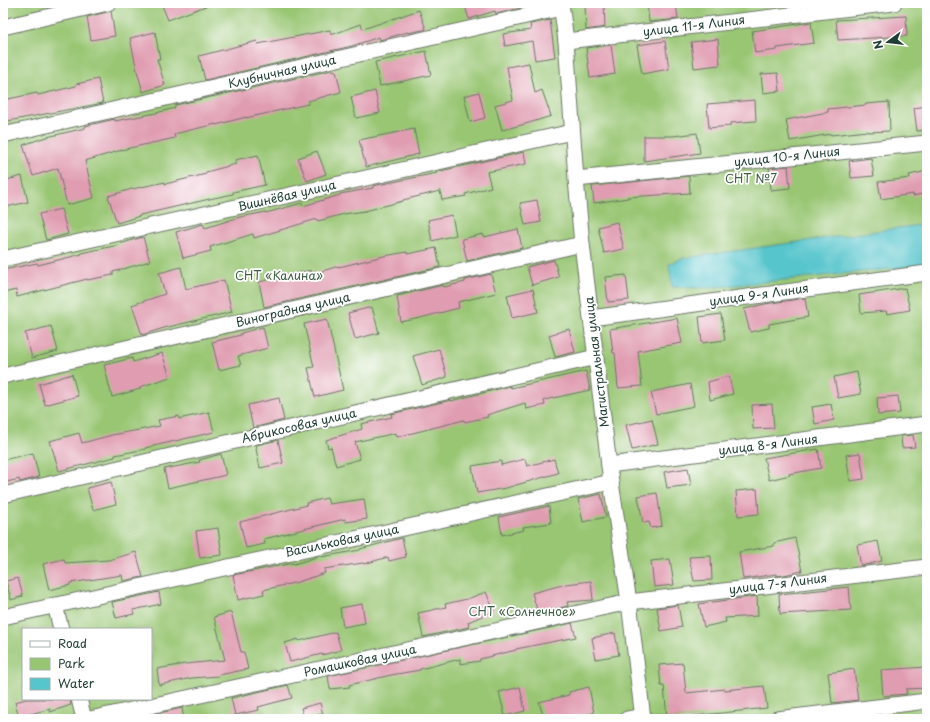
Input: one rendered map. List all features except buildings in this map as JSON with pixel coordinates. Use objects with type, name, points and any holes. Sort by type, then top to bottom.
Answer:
[{"type":"street","points":[[3,27],[108,3]]},
{"type":"street","name":"улица 11-я Линия","points":[[566,41],[894,3]]},
{"type":"street","name":"Магистральная улица","points":[[561,6],[566,41],[582,244],[611,482],[630,602],[643,717]]},
{"type":"street","name":"Клубничная улица","points":[[3,135],[561,6]]},
{"type":"street","name":"Вишнёвая улица","points":[[3,259],[572,132]]},
{"type":"street","name":"улица 10-я Линия","points":[[576,179],[927,143]]},
{"type":"street","name":"Виноградная улица","points":[[3,376],[582,244]]},
{"type":"street","name":"улица 9-я Линия","points":[[591,318],[927,273]]},
{"type":"street","name":"Абрикосовая улица","points":[[3,495],[596,357]]},
{"type":"street","name":"улица 8-я Линия","points":[[609,465],[927,424]]},
{"type":"street","name":"Васильковая улица","points":[[3,617],[611,482]]},
{"type":"street","name":"улица 7-я Линия","points":[[630,602],[927,566]]},
{"type":"street","name":"Ромашковая улица","points":[[90,719],[630,602]]},
{"type":"street","points":[[55,605],[61,628]]},
{"type":"street","points":[[79,700],[84,719]]},
{"type":"street","points":[[776,719],[927,701]]},
{"type":"street","points":[[627,719],[643,717]]},
{"type":"green space","points":[[3,3],[927,3],[927,719],[3,719]]},
{"type":"water","points":[[927,224],[927,265],[707,288],[672,287],[669,264],[684,258]]},
{"type":"park label","name":"СНТ №7","points":[[751,179]]},
{"type":"park label","name":"СНТ «Калина»","points":[[279,276]]},
{"type":"park label","name":"СНТ «Солнечное»","points":[[522,612]]}]
